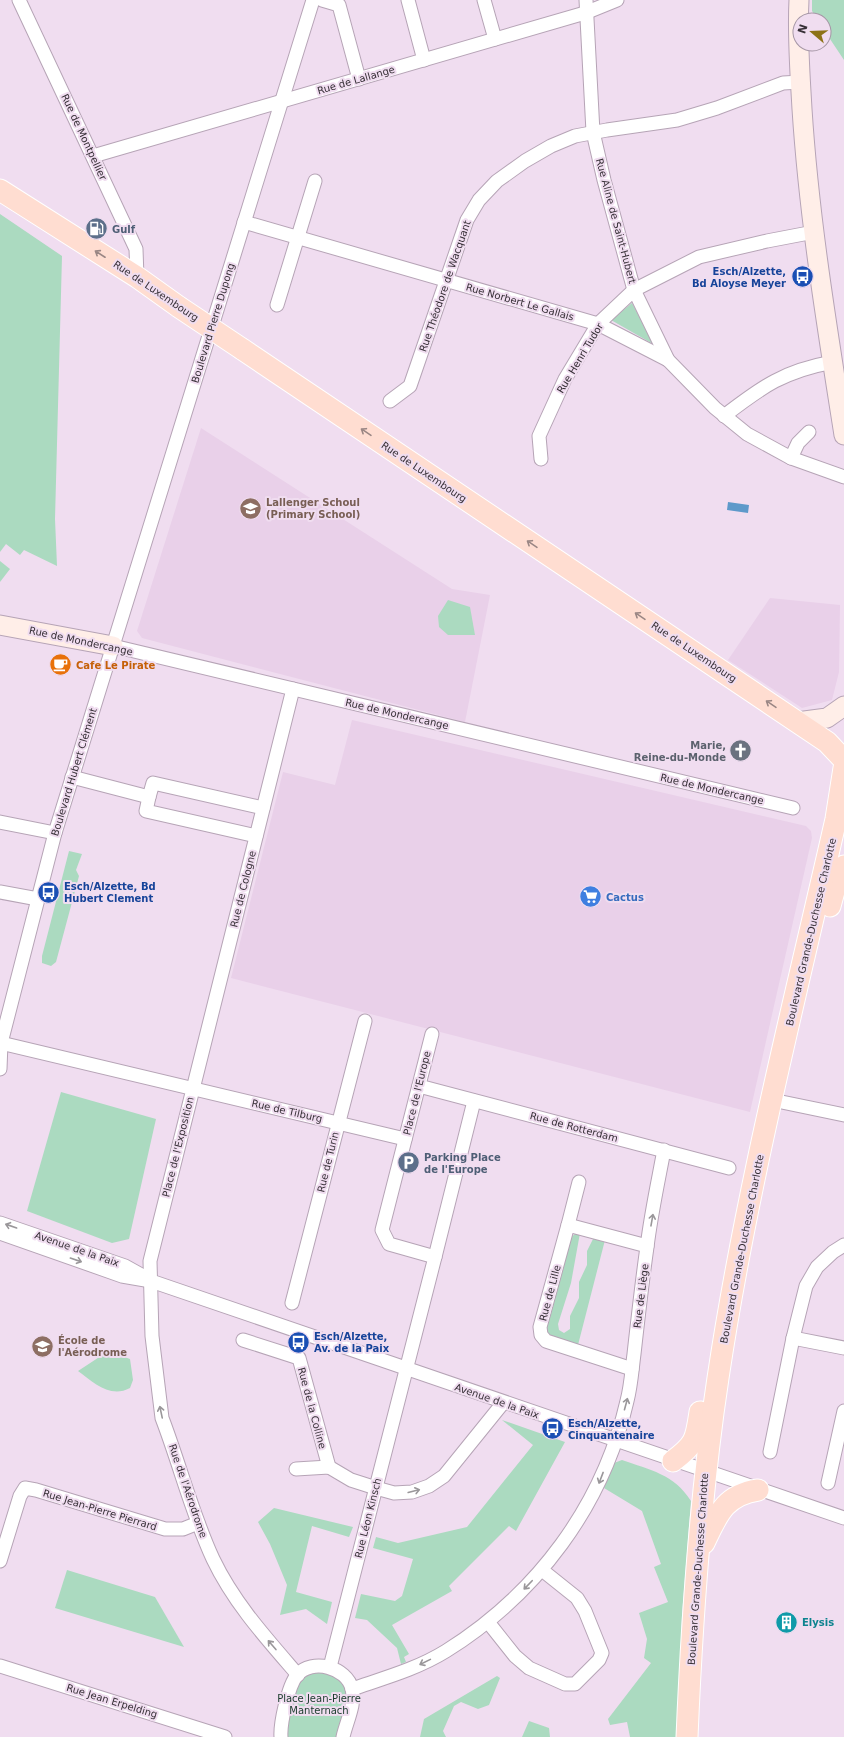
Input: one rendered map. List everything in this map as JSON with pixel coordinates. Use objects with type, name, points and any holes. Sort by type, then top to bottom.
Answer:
[{"type":"main road","points":[[799,0],[805,160],[814,232],[844,434]]},
{"type":"main road","name":"Rue de Luxembourg","points":[[0,190],[137,277],[177,314]]},
{"type":"main road","name":"Rue de Luxembourg","points":[[0,204],[111,278],[177,314],[797,722],[827,742],[844,760]]},
{"type":"main road","points":[[111,278],[137,277]]},
{"type":"main road","name":"Rue de Luxembourg","points":[[240,356],[815,750],[844,760]]},
{"type":"main road","name":"Rue de Mondercange","points":[[0,625],[113,646]]},
{"type":"main road","points":[[797,722],[828,718],[844,706]]},
{"type":"main road","name":"Boulevard Grande-Duchesse Charlotte","points":[[687,1737],[693,1615],[705,1472],[718,1376],[742,1237],[836,819],[844,768]]},
{"type":"main road","points":[[786,1039],[814,975],[836,884],[844,866]]},
{"type":"main road","points":[[673,1461],[687,1450],[695,1437],[718,1293],[742,1237]]},
{"type":"main road","points":[[698,1554],[722,1508],[738,1496],[758,1490]]},
{"type":"street","name":"Rue de Montpellier","points":[[19,0],[136,249],[137,277]]},
{"type":"street","name":"Boulevard Pierre Dupong","points":[[113,646],[313,0]]},
{"type":"street","points":[[322,0],[339,5],[359,79]]},
{"type":"street","points":[[408,0],[424,60]]},
{"type":"street","points":[[484,0],[495,39]]},
{"type":"street","name":"Rue de Lallange","points":[[93,156],[495,39],[585,6],[617,0]]},
{"type":"street","name":"Rue Aline de Saint-Hubert","points":[[585,6],[593,132],[616,230],[634,290],[668,360],[724,416],[747,434],[791,458],[844,477]]},
{"type":"street","name":"Rue Théodore de Wacquant","points":[[390,401],[410,386],[467,220],[479,200],[497,181],[525,161],[551,146],[574,136],[677,120],[718,108],[782,83],[801,82]]},
{"type":"street","points":[[276,305],[315,181]]},
{"type":"street","name":"Rue Norbert Le Gallais","points":[[244,222],[598,324],[668,360]]},
{"type":"street","name":"Rue Henri Tudor","points":[[541,459],[539,436],[565,379],[598,324],[634,290],[699,257],[814,232]]},
{"type":"street","points":[[724,416],[761,388],[785,375],[833,362]]},
{"type":"street","points":[[791,458],[798,443],[809,432]]},
{"type":"street","name":"Rue de Mondercange","points":[[113,646],[793,808]]},
{"type":"street","name":"Boulevard Hubert Clément","points":[[0,1070],[1,1044],[55,833],[113,646]]},
{"type":"street","name":"Rue de Cologne","points":[[193,1088],[293,689]]},
{"type":"street","points":[[72,777],[149,797]]},
{"type":"street","points":[[256,836],[146,811],[149,797],[153,783],[263,808]]},
{"type":"street","points":[[0,822],[55,833]]},
{"type":"street","points":[[0,892],[38,899]]},
{"type":"street","name":"Rue de Turin","points":[[292,1303],[364,1021]]},
{"type":"street","name":"Place de l'Europe","points":[[432,1034],[382,1230],[389,1244],[435,1257]]},
{"type":"street","name":"Place de l'Exposition","points":[[1,1044],[193,1088],[150,1261],[151,1281]]},
{"type":"street","name":"Rue de Rotterdam","points":[[419,1086],[729,1168]]},
{"type":"street","name":"Rue de Tilburg","points":[[193,1088],[406,1139]]},
{"type":"street","points":[[772,1100],[844,1115]]},
{"type":"street","points":[[406,1369],[474,1101]]},
{"type":"street","name":"Rue de Liège","points":[[352,1689],[409,1669],[445,1652],[488,1622],[542,1570],[570,1534],[597,1486],[615,1441],[627,1401],[647,1246],[664,1150]]},
{"type":"street","name":"Rue de Lille","points":[[579,1182],[540,1327],[541,1335],[546,1341],[632,1369]]},
{"type":"street","name":"Avenue de la Paix","points":[[0,1223],[126,1266],[151,1281]]},
{"type":"street","points":[[568,1225],[647,1246]]},
{"type":"street","name":"Avenue de la Paix","points":[[0,1233],[122,1276],[151,1281],[503,1403],[844,1518]]},
{"type":"street","points":[[770,1452],[793,1338],[806,1286],[817,1267],[833,1252],[844,1245]]},
{"type":"street","name":"Rue de l'Aérodrome","points":[[151,1281],[152,1336],[161,1412],[198,1523],[214,1560],[235,1597],[255,1626],[298,1674]]},
{"type":"street","points":[[793,1338],[844,1348]]},
{"type":"street","name":"Rue de la Colline","points":[[243,1340],[299,1358],[329,1467]]},
{"type":"street","name":"Rue Léon Kinsch","points":[[330,1667],[406,1369]]},
{"type":"street","points":[[296,1469],[329,1467],[351,1480],[376,1488],[394,1493],[412,1492],[429,1486],[444,1476],[503,1403]]},
{"type":"street","points":[[828,1483],[844,1411]]},
{"type":"street","name":"Rue Jean-Pierre Pierrard","points":[[0,1561],[20,1496],[25,1488],[36,1490],[165,1530],[183,1529],[198,1523]]},
{"type":"street","points":[[488,1622],[515,1656],[529,1668],[565,1684],[575,1684],[599,1660],[602,1653],[585,1611],[577,1598],[542,1570]]},
{"type":"street","name":"Rue Jean Erpelding","points":[[0,1666],[225,1737]]},
{"type":"street","points":[[281,1737],[280,1728],[292,1684],[298,1674],[308,1668],[330,1667],[340,1672],[347,1679],[352,1689],[353,1700],[343,1737]]},
{"type":"shaded area","name":"Lallenger Schoul (Primary School)","points":[[201,428],[452,589],[490,595],[465,722],[142,638],[137,631]]},
{"type":"shaded area","points":[[770,598],[840,605],[839,672],[832,700],[802,708],[728,660]]},
{"type":"shaded area","points":[[352,720],[806,826],[811,831],[812,838],[750,1112],[231,978],[283,772],[335,785]]},
{"type":"green space","points":[[812,0],[844,0],[844,60],[832,42],[832,12],[812,11]]},
{"type":"green space","points":[[0,214],[62,256],[55,519],[57,566],[24,550],[20,555],[6,544],[0,552]]},
{"type":"green space","points":[[632,303],[653,344],[611,320]]},
{"type":"green space","points":[[0,561],[10,569],[0,582]]},
{"type":"green space","points":[[448,600],[470,607],[475,635],[448,635],[439,627],[438,616]]},
{"type":"green space","points":[[69,851],[82,854],[76,870],[79,876],[56,962],[51,966],[42,963],[42,956]]},
{"type":"green space","points":[[61,1092],[156,1119],[129,1239],[112,1243],[27,1211]]},
{"type":"green space","points":[[580,1233],[571,1283],[558,1324],[559,1330],[564,1333],[570,1329],[570,1316],[579,1298],[579,1282],[587,1265],[587,1251],[594,1237],[605,1240],[578,1345],[549,1335],[546,1327],[569,1239],[575,1234]]},
{"type":"green space","points":[[118,1350],[119,1355],[130,1359],[133,1380],[130,1388],[116,1392],[102,1388],[78,1371],[107,1352]]},
{"type":"green space","points":[[502,1420],[565,1442],[516,1531],[509,1526],[449,1586],[452,1591],[392,1625],[409,1654],[404,1657],[406,1662],[401,1664],[397,1648],[367,1620],[355,1618],[361,1594],[395,1601],[402,1596],[413,1559],[373,1548],[376,1537],[398,1543],[467,1527],[533,1445]]},
{"type":"green space","points":[[622,1460],[661,1474],[677,1485],[691,1501],[682,1615],[677,1737],[630,1737],[627,1722],[610,1725],[608,1719],[651,1663],[644,1658],[647,1639],[639,1613],[668,1602],[654,1567],[661,1564],[642,1511],[604,1488],[614,1463]]},
{"type":"green space","points":[[274,1508],[353,1527],[349,1537],[312,1526],[296,1592],[332,1602],[327,1624],[306,1609],[280,1615],[287,1585],[270,1544],[258,1522]]},
{"type":"green space","points":[[67,1570],[155,1597],[184,1647],[55,1608]]},
{"type":"green space","name":"Place Jean-Pierre Manternach","points":[[319,1666],[352,1689],[343,1737],[281,1737],[292,1684]]},
{"type":"green space","points":[[497,1676],[500,1678],[489,1705],[478,1709],[461,1702],[454,1706],[443,1731],[446,1737],[420,1737],[424,1719]]},
{"type":"green space","points":[[529,1721],[549,1728],[550,1737],[522,1737]]},
{"type":"water","points":[[728,502],[749,505],[748,513],[727,510]]},
{"type":"place","name":"Gulf","points":[[96,229]]},
{"type":"place","name":"Esch/Alzette, Bd Aloyse Meyer","points":[[802,277]]},
{"type":"place","name":"Lallenger Schoul (Primary School)","points":[[251,508]]},
{"type":"place","name":"Cafe Le Pirate","points":[[61,665]]},
{"type":"place","name":"Marie, Reine-du-Monde","points":[[741,751]]},
{"type":"place","name":"Esch/Alzette, Bd Hubert Clement","points":[[48,892]]},
{"type":"place","name":"Cactus","points":[[590,897]]},
{"type":"place","name":"Parking Place de l'Europe","points":[[408,1163]]},
{"type":"place","name":"Esch/Alzette, Av. de la Paix","points":[[298,1342]]},
{"type":"place","name":"École de l'Aérodrome","points":[[42,1346]]},
{"type":"place","name":"Esch/Alzette, Cinquantenaire","points":[[553,1429]]},
{"type":"place","name":"Elysis","points":[[787,1622]]}]
